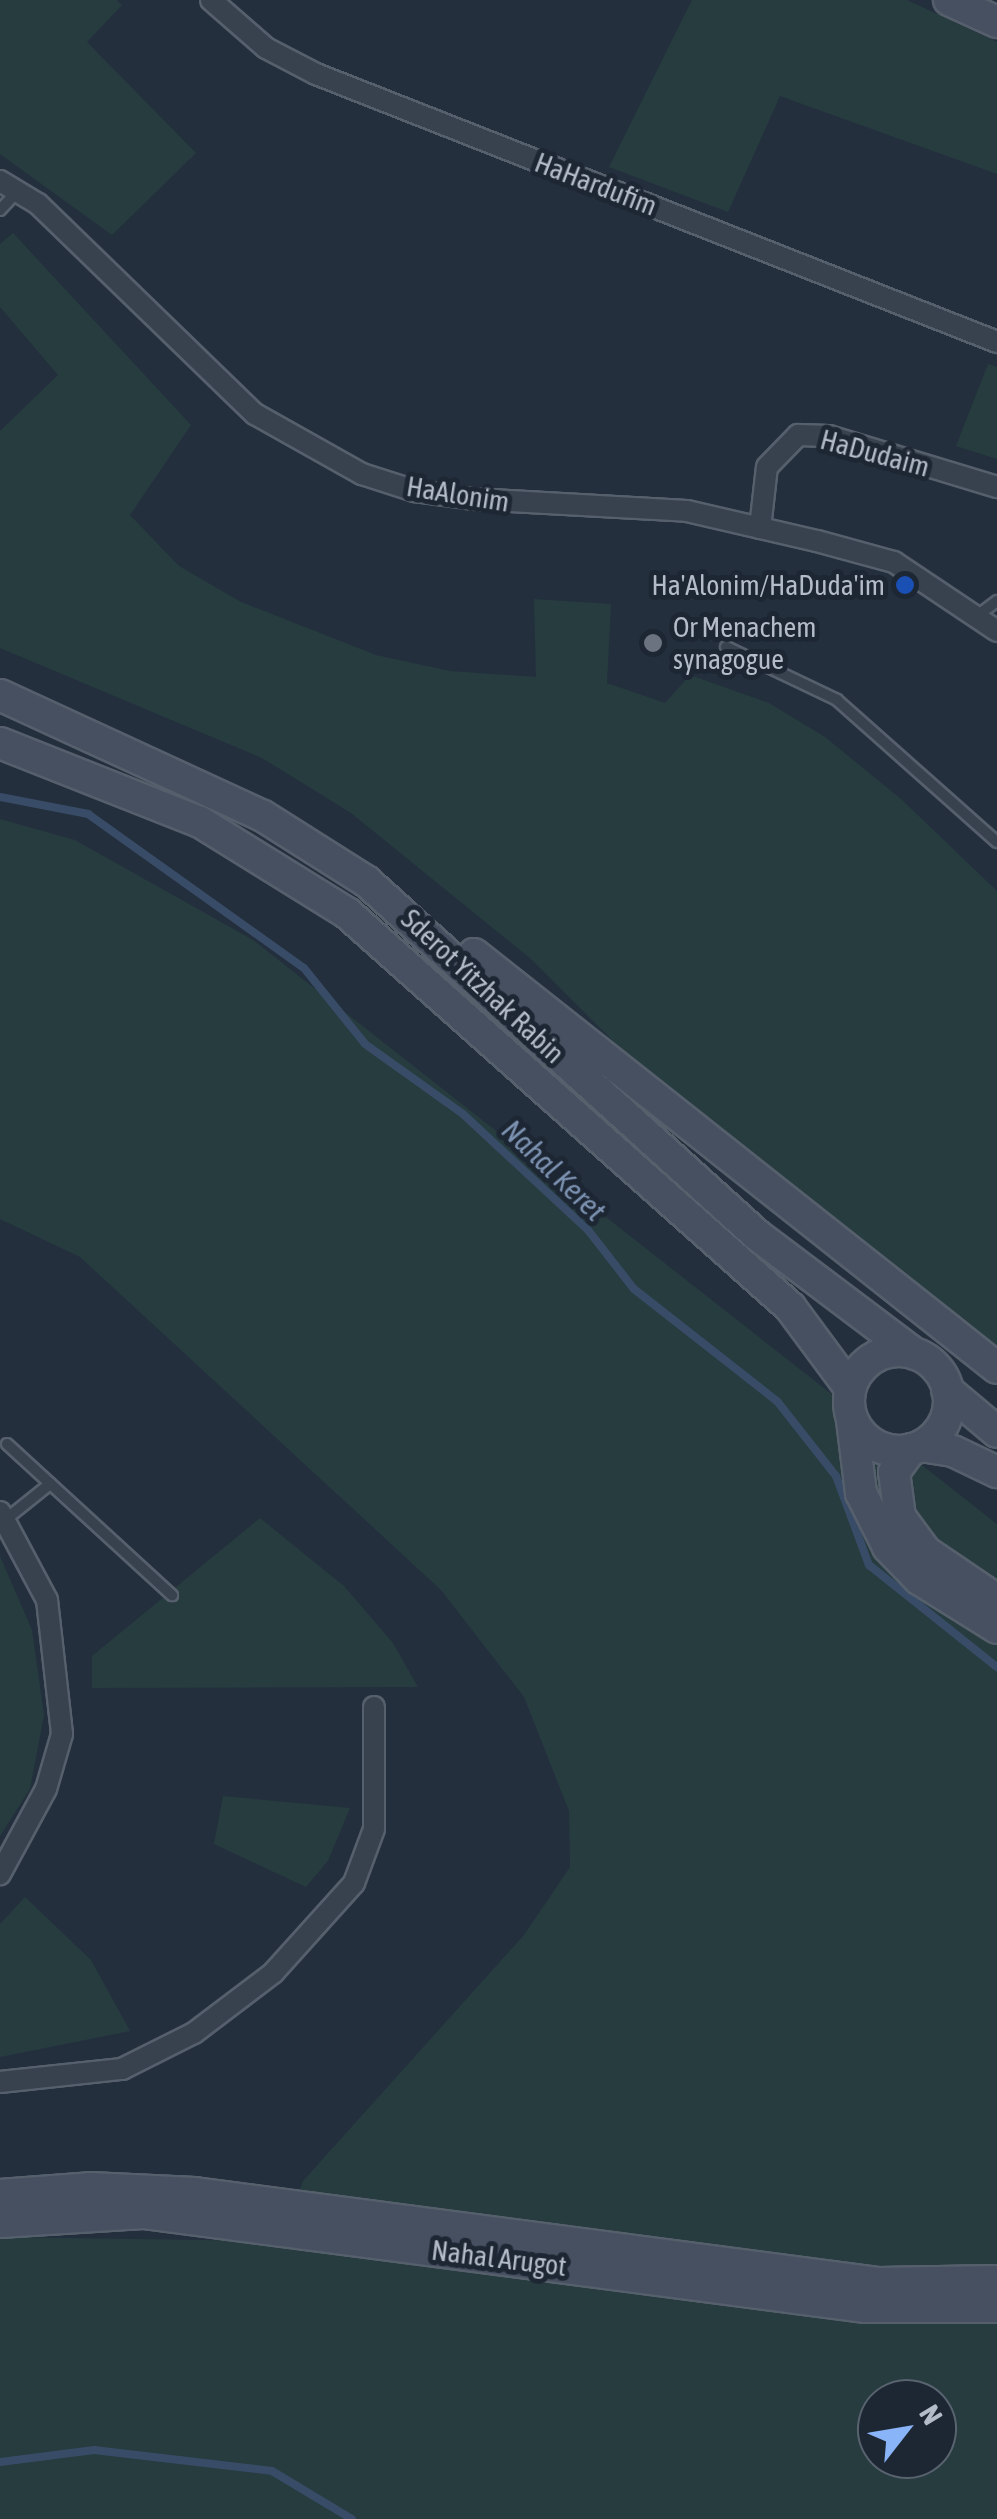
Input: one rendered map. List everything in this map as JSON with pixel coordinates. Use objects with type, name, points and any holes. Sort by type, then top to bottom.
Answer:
[{"type":"main road","points":[[949,0],[997,22]]},
{"type":"main road","name":"Sderot Yitzhak Rabin","points":[[0,695],[263,816],[366,881],[757,1235],[915,1354]]},
{"type":"main road","name":"Sderot Yitzhak Rabin","points":[[0,743],[200,822],[347,913],[790,1308],[850,1388]]},
{"type":"main road","points":[[366,881],[439,927],[563,1022],[997,1368]]},
{"type":"main road","points":[[997,1432],[947,1390],[930,1362],[915,1354],[883,1354],[857,1373],[850,1388],[866,1510],[888,1547],[920,1579],[997,1628]]},
{"type":"main road","points":[[947,1390],[944,1423],[894,1472],[900,1517],[926,1552],[997,1600]]},
{"type":"main road","points":[[852,1420],[873,1444],[953,1451],[997,1472]]},
{"type":"main road","name":"Nahal Arugot","points":[[0,2194],[90,2188],[195,2193],[879,2283],[997,2281]]},
{"type":"main road","name":"Nahal Arugot","points":[[0,2222],[158,2214],[866,2306],[997,2307]]},
{"type":"street","name":"HaHardufim","points":[[210,0],[266,48],[316,74],[997,342]]},
{"type":"street","name":"HaAlonim","points":[[8,186],[90,252],[202,369],[255,414],[362,474],[435,494],[557,508],[687,512],[760,528],[894,562],[997,631]]},
{"type":"street","name":"HaDudaim","points":[[760,528],[767,467],[798,435],[829,436],[997,486]]},
{"type":"street","points":[[0,1874],[46,1789],[62,1734],[47,1600],[2,1516]]},
{"type":"street","points":[[0,2082],[122,2069],[194,2033],[272,1973],[354,1883],[367,1847],[378,1780],[374,1707]]},
{"type":"lane","points":[[0,210],[8,186]]},
{"type":"lane","points":[[976,616],[997,600]]},
{"type":"lane","points":[[726,648],[836,700],[997,842]]},
{"type":"lane","points":[[7,1444],[172,1595]]},
{"type":"lane","points":[[2,1516],[50,1484]]},
{"type":"green space","points":[[0,0],[117,0],[122,5],[87,42],[196,153],[112,235],[0,154]]},
{"type":"green space","points":[[692,0],[907,0],[997,42],[997,174],[780,96],[728,212],[609,167]]},
{"type":"green space","points":[[13,233],[191,425],[130,515],[179,566],[241,602],[376,655],[450,671],[536,677],[534,599],[611,604],[607,683],[665,703],[690,675],[769,703],[825,737],[901,799],[997,891],[997,1353],[631,1059],[531,959],[351,813],[262,758],[0,648],[0,431],[58,375],[0,307],[0,244]]},
{"type":"green space","points":[[988,364],[997,367],[997,459],[956,446]]},
{"type":"green space","points":[[0,819],[75,840],[253,940],[997,1524],[997,2519],[0,2519],[0,2237],[282,2241],[303,2181],[524,1935],[570,1867],[569,1811],[524,1697],[441,1590],[80,1257],[0,1219]]},
{"type":"green space","points":[[260,1518],[344,1586],[393,1643],[418,1687],[92,1688],[92,1656]]},
{"type":"green space","points":[[0,1556],[32,1630],[44,1715],[30,1789],[0,1836]]},
{"type":"green space","points":[[223,1796],[350,1808],[328,1861],[306,1887],[214,1844]]},
{"type":"green space","points":[[25,1897],[91,1960],[130,2031],[0,2057],[0,1924]]},
{"type":"waterway","name":"Nahal Keret","points":[[0,797],[88,814],[304,968],[365,1044],[463,1114],[588,1230],[634,1289],[777,1401],[836,1476],[869,1565],[997,1667]]},
{"type":"waterway","points":[[0,2462],[94,2450],[272,2471],[352,2519]]},
{"type":"place","name":"Ha'Alonim/HaDuda'im","points":[[905,585]]},
{"type":"place","name":"Or Menachem synagogue","points":[[653,643]]}]
